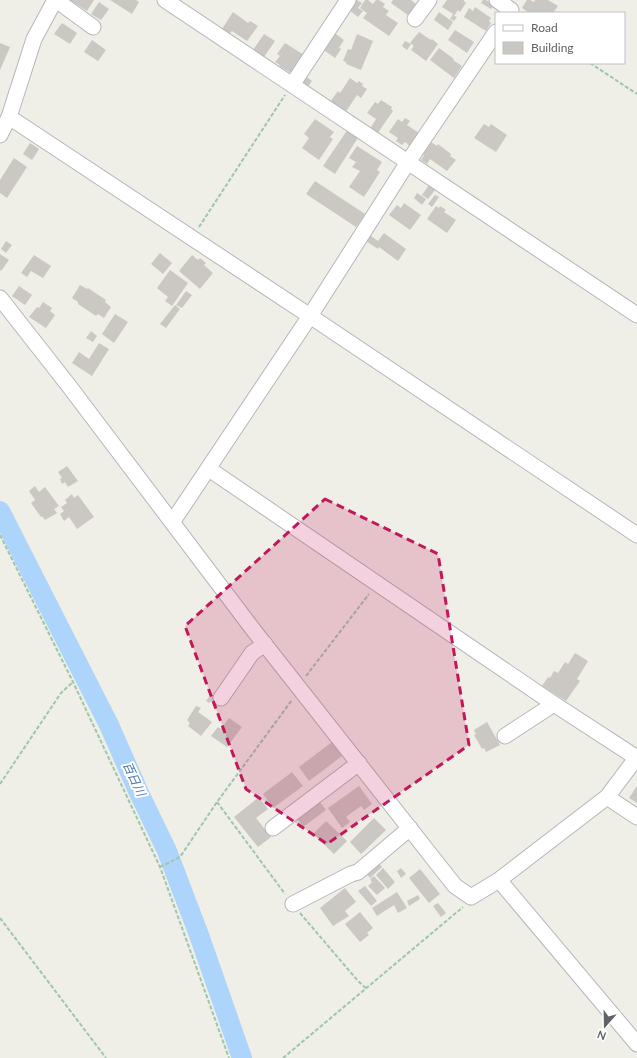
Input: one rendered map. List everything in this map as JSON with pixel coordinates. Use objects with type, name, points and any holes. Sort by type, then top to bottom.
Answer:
[{"type":"street","points":[[0,135],[9,117],[34,39],[56,0],[93,27]]},
{"type":"street","points":[[165,0],[637,315]]},
{"type":"street","points":[[292,84],[348,0]]},
{"type":"street","points":[[415,19],[429,0]]},
{"type":"street","points":[[496,0],[512,8]]},
{"type":"street","points":[[173,521],[310,316],[408,162],[495,33]]},
{"type":"street","points":[[9,117],[637,535]]},
{"type":"street","points":[[0,298],[70,386],[265,644],[455,886],[471,897],[499,880],[607,797],[637,758],[554,704],[209,469]]},
{"type":"street","points":[[221,698],[252,653],[265,644]]},
{"type":"street","points":[[505,736],[554,704]]},
{"type":"street","points":[[273,828],[359,763]]},
{"type":"street","points":[[607,797],[637,817]]},
{"type":"street","points":[[292,904],[358,872],[410,828]]},
{"type":"street","points":[[499,880],[637,1044]]},
{"type":"path","points":[[592,64],[637,94]]},
{"type":"path","points":[[192,238],[292,84]]},
{"type":"path","points":[[0,535],[73,682],[160,867],[229,1058]]},
{"type":"path","points":[[160,867],[180,857],[216,802],[300,688],[305,678],[377,584]]},
{"type":"path","points":[[0,784],[61,692],[73,682]]},
{"type":"path","points":[[283,1058],[463,907],[471,897]]},
{"type":"path","points":[[0,918],[106,1058]]},
{"type":"highlighted area","points":[[325,499],[438,554],[469,745],[327,844],[246,789],[185,626]]},
{"type":"building","points":[[70,0],[94,0],[87,11]]},
{"type":"building","points":[[110,0],[136,0],[139,2],[132,14]]},
{"type":"building","points":[[354,0],[362,3],[358,8],[363,11],[358,17],[348,9]]},
{"type":"building","points":[[365,0],[368,0],[373,4],[376,0],[379,0],[385,4],[383,7],[389,11],[386,15],[398,23],[389,36],[363,18],[367,13],[360,8]]},
{"type":"building","points":[[393,0],[411,0],[416,4],[408,15],[391,3]]},
{"type":"building","points":[[447,0],[464,0],[466,3],[460,12],[458,10],[454,16],[457,17],[454,21],[450,19],[453,14],[442,7]]},
{"type":"building","points":[[483,0],[486,0],[494,5],[491,9],[481,3]]},
{"type":"building","points":[[527,0],[534,2],[535,0],[548,0],[558,6],[554,12],[528,12],[522,8]]},
{"type":"building","points":[[99,2],[109,9],[101,20],[91,14]]},
{"type":"building","points":[[475,7],[491,18],[489,21],[491,23],[486,31],[464,17],[469,8],[473,11]]},
{"type":"building","points":[[233,12],[248,23],[250,21],[258,26],[247,41],[232,31],[229,34],[222,29]]},
{"type":"building","points":[[439,12],[453,22],[448,30],[434,20]]},
{"type":"building","points":[[62,23],[77,33],[70,44],[54,34]]},
{"type":"building","points":[[455,30],[474,42],[467,53],[448,40]]},
{"type":"building","points":[[332,31],[344,40],[339,48],[341,49],[335,58],[321,48]]},
{"type":"building","points":[[419,32],[438,44],[426,61],[411,50],[414,46],[410,43]]},
{"type":"building","points":[[264,34],[275,41],[264,57],[253,50]]},
{"type":"building","points":[[357,34],[373,41],[361,70],[346,64],[346,62],[343,61],[348,49],[351,50]]},
{"type":"building","points":[[92,40],[106,50],[98,61],[84,52]]},
{"type":"building","points":[[405,41],[411,44],[407,50],[402,46]]},
{"type":"building","points":[[0,43],[10,47],[0,70]]},
{"type":"building","points":[[285,43],[304,55],[291,73],[275,62],[280,56],[277,54]]},
{"type":"building","points":[[439,48],[462,66],[454,78],[430,60]]},
{"type":"building","points":[[304,75],[312,81],[307,88],[299,82]]},
{"type":"building","points":[[350,78],[357,83],[359,81],[363,84],[362,86],[367,89],[361,98],[357,95],[345,113],[330,102],[338,91],[340,93]]},
{"type":"building","points":[[381,100],[392,107],[391,109],[393,111],[377,134],[370,129],[376,119],[367,113],[375,102],[378,104]]},
{"type":"building","points":[[405,118],[410,121],[407,125],[419,133],[410,146],[405,142],[402,145],[396,141],[398,138],[389,132],[398,119],[402,122]]},
{"type":"building","points":[[315,119],[334,132],[330,137],[333,139],[319,160],[302,148],[309,138],[304,134]]},
{"type":"building","points":[[484,124],[489,127],[491,124],[507,135],[496,152],[474,138]]},
{"type":"building","points":[[348,129],[359,136],[335,174],[323,166]]},
{"type":"building","points":[[431,142],[437,146],[438,144],[456,160],[447,171],[430,159],[427,164],[421,160]]},
{"type":"building","points":[[30,143],[39,149],[32,160],[23,154]]},
{"type":"building","points":[[357,146],[382,162],[377,170],[380,172],[364,197],[349,187],[360,171],[352,167],[356,162],[349,158]]},
{"type":"building","points":[[14,158],[27,167],[7,198],[0,193],[0,180]]},
{"type":"building","points":[[315,181],[365,214],[356,227],[306,194]]},
{"type":"building","points":[[429,185],[435,190],[428,199],[422,195]]},
{"type":"building","points":[[417,193],[426,199],[422,205],[414,198]]},
{"type":"building","points":[[435,195],[439,197],[432,207],[428,204]]},
{"type":"building","points":[[404,203],[421,215],[410,230],[389,215],[397,205],[401,208]]},
{"type":"building","points":[[436,206],[439,208],[440,206],[446,210],[444,212],[456,220],[447,233],[427,219]]},
{"type":"building","points":[[384,233],[406,249],[398,261],[379,247],[378,249],[366,241],[370,235],[378,241]]},
{"type":"building","points":[[6,241],[12,245],[6,253],[1,249]]},
{"type":"building","points":[[160,253],[172,263],[163,274],[151,264]]},
{"type":"building","points":[[0,254],[9,260],[1,271],[0,270]]},
{"type":"building","points":[[34,255],[51,266],[43,278],[31,271],[27,277],[21,273]]},
{"type":"building","points":[[192,255],[198,260],[200,258],[206,263],[204,265],[213,273],[200,289],[179,271]]},
{"type":"building","points":[[170,270],[188,283],[172,306],[165,301],[168,297],[157,288]]},
{"type":"building","points":[[80,285],[87,289],[88,288],[106,300],[105,302],[111,307],[104,318],[98,314],[96,316],[72,298]]},
{"type":"building","points":[[19,286],[32,295],[25,305],[12,296]]},
{"type":"building","points":[[186,291],[192,295],[182,308],[176,305]]},
{"type":"building","points":[[43,302],[52,308],[50,311],[55,315],[46,328],[29,317]]},
{"type":"building","points":[[175,305],[180,309],[166,328],[160,324]]},
{"type":"building","points":[[115,314],[128,322],[114,343],[102,334]]},
{"type":"building","points":[[91,331],[97,336],[93,342],[86,338]]},
{"type":"building","points":[[99,343],[109,349],[92,376],[72,363],[79,352],[89,359]]},
{"type":"building","points":[[67,466],[78,481],[68,487],[65,482],[62,484],[60,479],[62,478],[58,472]]},
{"type":"building","points":[[35,486],[39,492],[45,487],[59,506],[54,509],[57,513],[45,520],[31,503],[35,500],[29,491]]},
{"type":"building","points":[[72,494],[74,498],[78,495],[94,517],[77,529],[69,517],[64,521],[60,514],[64,511],[61,507],[67,503],[65,500]]},
{"type":"building","points":[[575,653],[588,661],[577,679],[580,681],[566,701],[542,686],[548,677],[550,678],[554,671],[558,673],[565,662],[568,664]]},
{"type":"building","points":[[211,694],[217,698],[213,703],[211,701],[209,703],[206,701]]},
{"type":"building","points":[[196,706],[201,708],[198,712],[212,722],[201,736],[188,726],[190,723],[187,720]]},
{"type":"building","points":[[229,718],[242,727],[227,747],[211,736],[218,727],[221,729]]},
{"type":"building","points":[[487,722],[500,745],[486,752],[484,748],[482,749],[474,735],[476,734],[474,730]]},
{"type":"building","points":[[332,742],[342,756],[309,781],[299,767]]},
{"type":"building","points":[[292,772],[303,786],[273,808],[263,794]]},
{"type":"building","points":[[359,786],[372,804],[364,810],[361,806],[346,817],[350,822],[342,828],[328,808]]},
{"type":"building","points":[[637,786],[637,803],[629,798]]},
{"type":"building","points":[[259,797],[268,809],[256,818],[271,837],[258,847],[234,817]]},
{"type":"building","points":[[319,801],[326,810],[303,827],[297,818]]},
{"type":"building","points":[[374,818],[386,830],[361,854],[350,842]]},
{"type":"building","points":[[326,821],[347,841],[334,854],[313,834]]},
{"type":"building","points":[[376,860],[382,867],[370,878],[364,871]]},
{"type":"building","points":[[383,868],[395,882],[388,889],[376,875]]},
{"type":"building","points":[[401,868],[406,874],[401,878],[397,871]]},
{"type":"building","points":[[420,869],[440,894],[429,903],[409,878]]},
{"type":"building","points":[[374,876],[385,888],[377,895],[368,886],[372,882],[370,879]]},
{"type":"building","points":[[365,886],[377,901],[371,906],[358,891]]},
{"type":"building","points":[[345,888],[356,902],[345,911],[349,916],[333,926],[320,908]]},
{"type":"building","points":[[397,892],[407,908],[398,913],[394,905],[377,916],[372,908]]},
{"type":"building","points":[[418,895],[420,899],[409,906],[407,901]]},
{"type":"building","points":[[438,903],[446,913],[441,917],[433,906]]},
{"type":"building","points":[[360,912],[373,928],[367,933],[369,935],[360,942],[345,924]]},
{"type":"waterway","name":"百日川","points":[[0,511],[109,725],[167,851],[199,935],[242,1058]]}]
